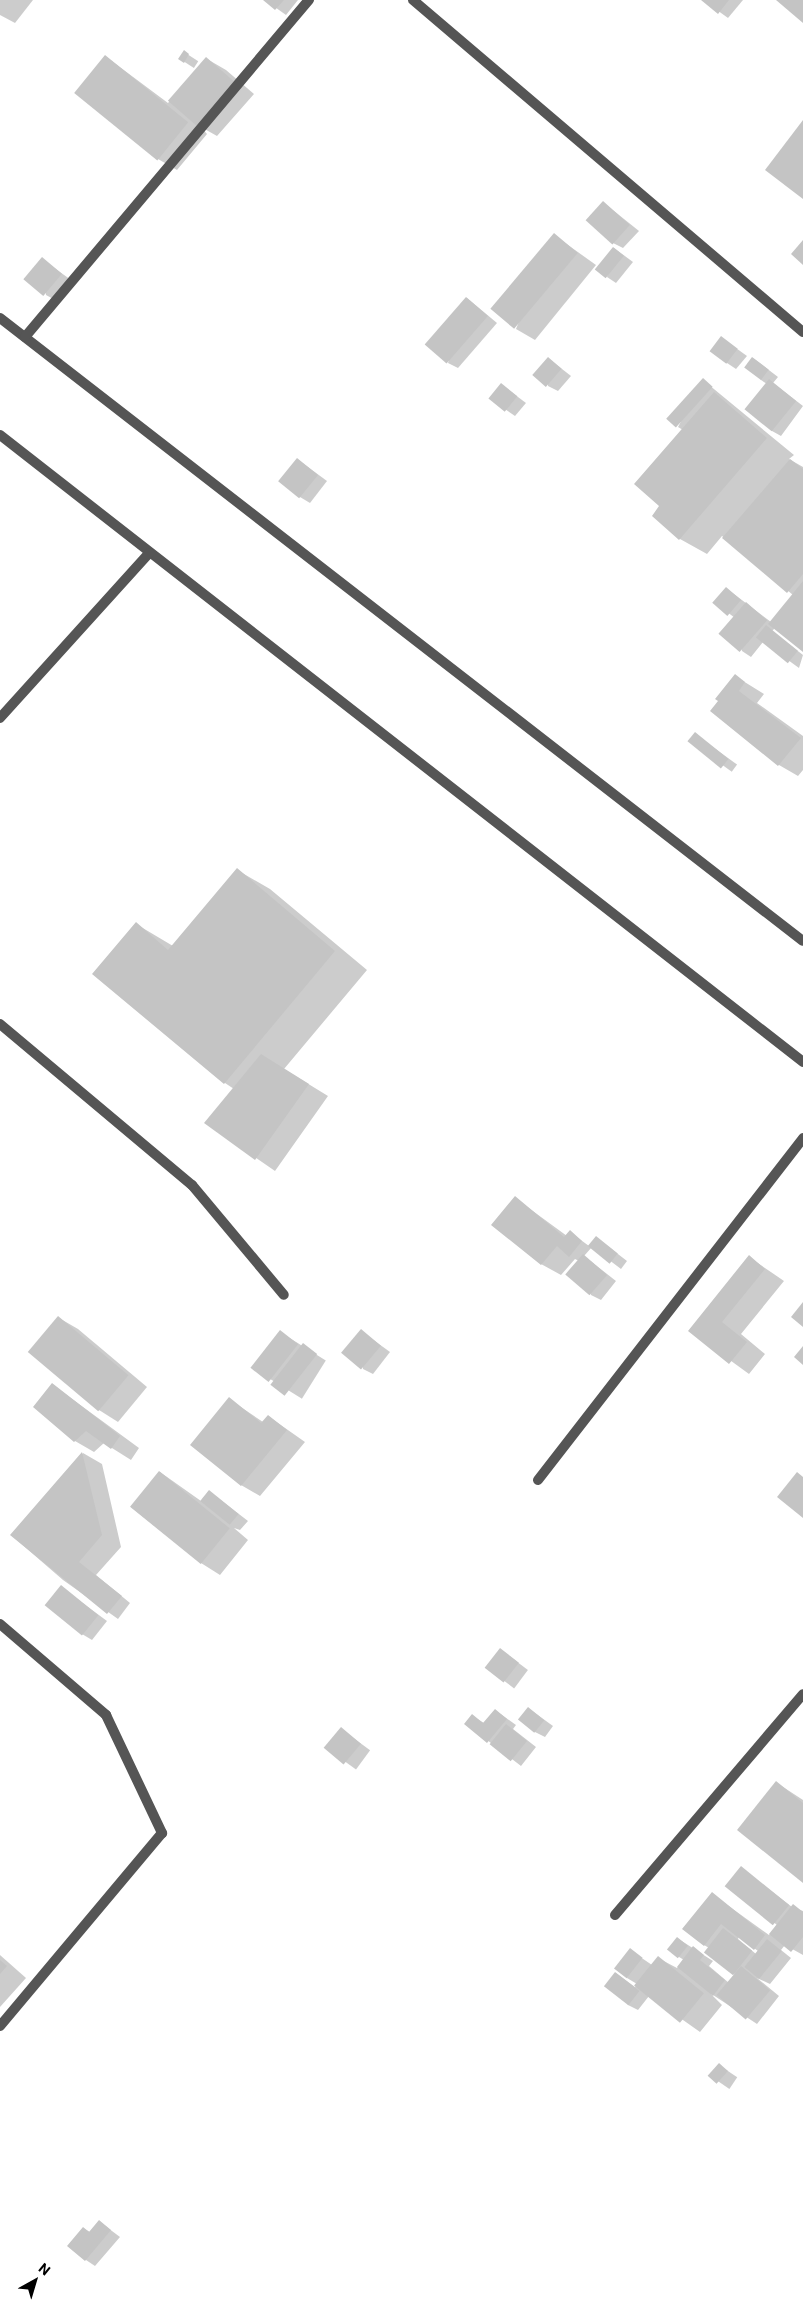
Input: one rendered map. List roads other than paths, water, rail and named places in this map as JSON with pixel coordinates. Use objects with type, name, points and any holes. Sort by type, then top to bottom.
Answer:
[{"type":"street","points":[[25,337],[309,0]]},
{"type":"street","points":[[413,0],[803,332]]},
{"type":"street","points":[[0,318],[803,941]]},
{"type":"street","points":[[0,436],[803,1062]]},
{"type":"street","points":[[0,718],[149,553]]},
{"type":"street","points":[[0,1024],[192,1185],[284,1295]]},
{"type":"street","points":[[538,1480],[803,1138]]},
{"type":"street","points":[[0,1624],[106,1715],[162,1833],[0,2026]]},
{"type":"street","points":[[615,1915],[803,1694]]}]
